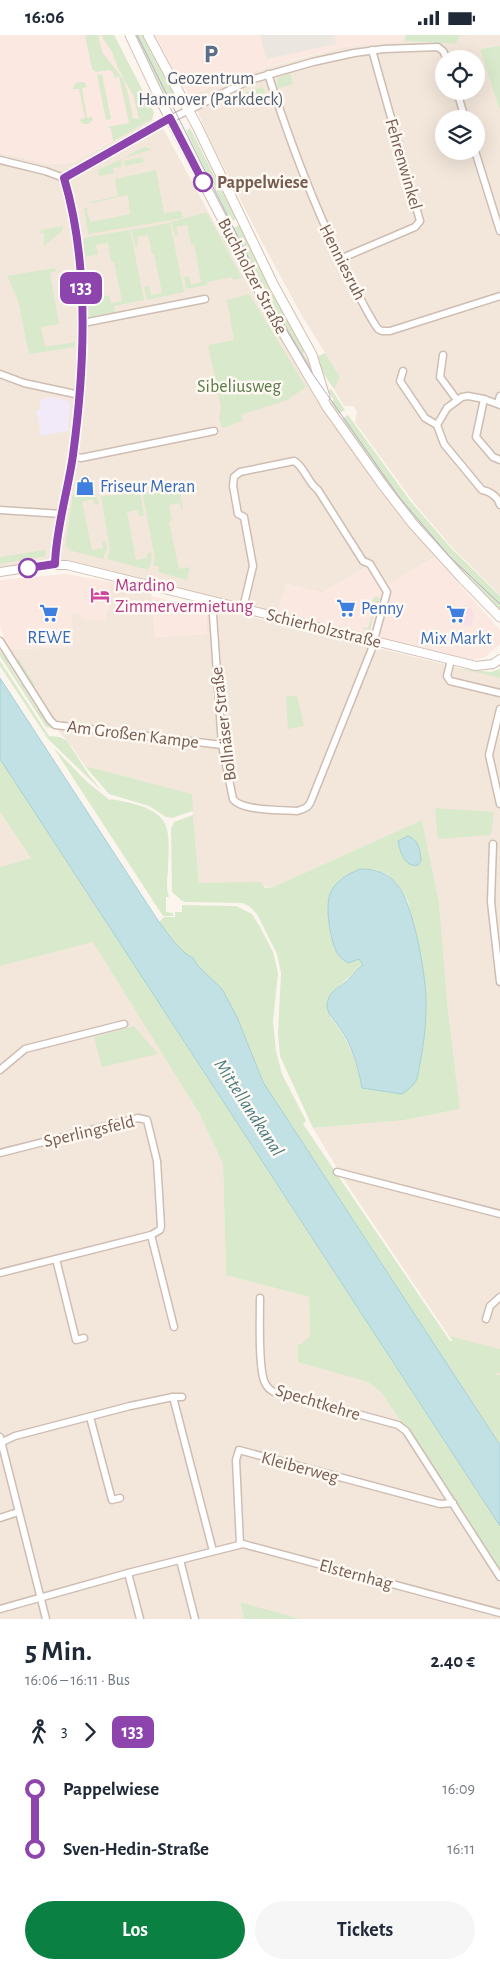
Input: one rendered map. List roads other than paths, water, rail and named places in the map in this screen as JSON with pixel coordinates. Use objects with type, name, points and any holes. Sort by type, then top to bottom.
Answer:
[{"type":"main road","name":"Buchholzer Straße","points":[[130,35],[170,118],[267,305],[328,407],[382,484],[413,524],[460,577],[500,617]]},
{"type":"main road","name":"Buchholzer Straße","points":[[148,35],[188,109],[274,286],[312,355],[328,407]]},
{"type":"street","points":[[0,161],[45,171],[64,178],[170,118],[250,80],[313,61],[372,50],[435,47],[443,50]]},
{"type":"street","name":"Fehrenwinkel","points":[[340,259],[415,227],[420,221],[372,50]]},
{"type":"street","name":"Henniesruh","points":[[268,74],[305,182],[340,259],[377,327],[382,331],[390,331],[500,296]]},
{"type":"street","points":[[478,160],[500,231]]},
{"type":"street","points":[[55,564],[73,456],[80,395],[83,323],[79,261],[70,198],[64,178]]},
{"type":"street","points":[[83,323],[205,299]]},
{"type":"street","points":[[443,355],[440,377],[457,401]]},
{"type":"street","points":[[403,371],[400,381],[425,418],[438,425]]},
{"type":"street","points":[[0,374],[32,385],[80,395]]},
{"type":"street","points":[[500,396],[499,404],[466,396],[444,411],[438,425],[444,444],[482,489],[489,491],[499,501],[500,505]]},
{"type":"street","points":[[484,399],[476,437],[493,457],[500,460]]},
{"type":"street","points":[[73,456],[81,457],[214,431]]},
{"type":"street","points":[[243,608],[253,566],[244,517],[238,514],[233,487],[234,477],[240,472],[294,461],[300,465],[312,486],[318,489],[363,561],[370,564],[387,592],[374,641]]},
{"type":"street","points":[[0,510],[62,514]]},
{"type":"street","name":"Schierholzstraße","points":[[0,573],[55,564],[79,567],[476,666],[493,664],[500,659]]},
{"type":"street","name":"Bollnäser Straße","points":[[216,601],[213,615],[222,745],[233,799],[235,803],[245,807],[297,811],[309,806],[374,641]]},
{"type":"street","name":"Am Großen Kampe","points":[[0,641],[55,725],[222,745]]},
{"type":"street","points":[[452,660],[447,676],[450,681],[500,693]]},
{"type":"street","points":[[500,709],[489,755],[500,804]]},
{"type":"street","points":[[493,844],[492,902],[500,982]]},
{"type":"street","points":[[492,874],[500,874]]},
{"type":"street","points":[[0,1070],[25,1049],[124,1024]]},
{"type":"street","name":"Sperlingsfeld","points":[[0,1153],[138,1118],[146,1120],[157,1161],[161,1225],[158,1232],[151,1235]]},
{"type":"street","points":[[337,1171],[500,1214]]},
{"type":"street","points":[[0,1273],[151,1235],[174,1327]]},
{"type":"street","points":[[56,1259],[76,1340],[84,1338]]},
{"type":"street","name":"Spechtkehre","points":[[260,1297],[263,1377],[266,1385],[272,1392],[398,1425],[406,1431],[453,1503]]},
{"type":"street","points":[[486,1319],[490,1306],[500,1297]]},
{"type":"street","points":[[172,1397],[213,1551]]},
{"type":"street","points":[[46,1619],[1,1441],[172,1397],[182,1397]]},
{"type":"street","points":[[90,1417],[112,1500],[120,1498]]},
{"type":"street","name":"Kleiberweg","points":[[240,1545],[236,1460],[239,1450],[442,1505],[453,1503]]},
{"type":"street","points":[[453,1503],[500,1577]]},
{"type":"street","points":[[0,1518],[18,1512]]},
{"type":"street","name":"Elsternhag","points":[[0,1609],[128,1573],[240,1545],[264,1549],[500,1613]]},
{"type":"street","points":[[180,1560],[195,1619]]},
{"type":"street","points":[[128,1573],[140,1619]]},
{"type":"water","name":"Mittellandkanal","points":[[0,678],[159,922],[174,942],[193,958],[198,966],[222,989],[237,1017],[263,1082],[500,1445],[500,1526],[0,759]]},
{"type":"water","points":[[408,836],[415,840],[418,846],[421,861],[418,865],[406,862],[400,850],[398,841]]},
{"type":"water","points":[[360,869],[382,873],[391,878],[399,887],[410,910],[419,944],[426,994],[423,1049],[416,1081],[402,1094],[362,1088],[351,1048],[327,1008],[329,997],[333,992],[363,965],[359,959],[348,963],[338,954],[332,940],[328,915],[332,889],[342,879]]},
{"type":"tram line","points":[[137,35],[274,309],[312,373],[399,497],[449,556],[500,604]]},
{"type":"place","name":"Geozentrum Hannover (Parkdeck)","points":[[211,54]]},
{"type":"place","name":"Pappelwiese","points":[[203,182]]},
{"type":"place","name":"Friseur Meran","points":[[85,486]]},
{"type":"place","name":"Mardino Zimmervermietung","points":[[100,595]]},
{"type":"place","name":"Penny","points":[[346,608]]},
{"type":"place","name":"REWE","points":[[49,613]]},
{"type":"place","name":"Mix Markt","points":[[456,614]]},
{"type":"park label","name":"Sibeliusweg","points":[[239,386]]}]
